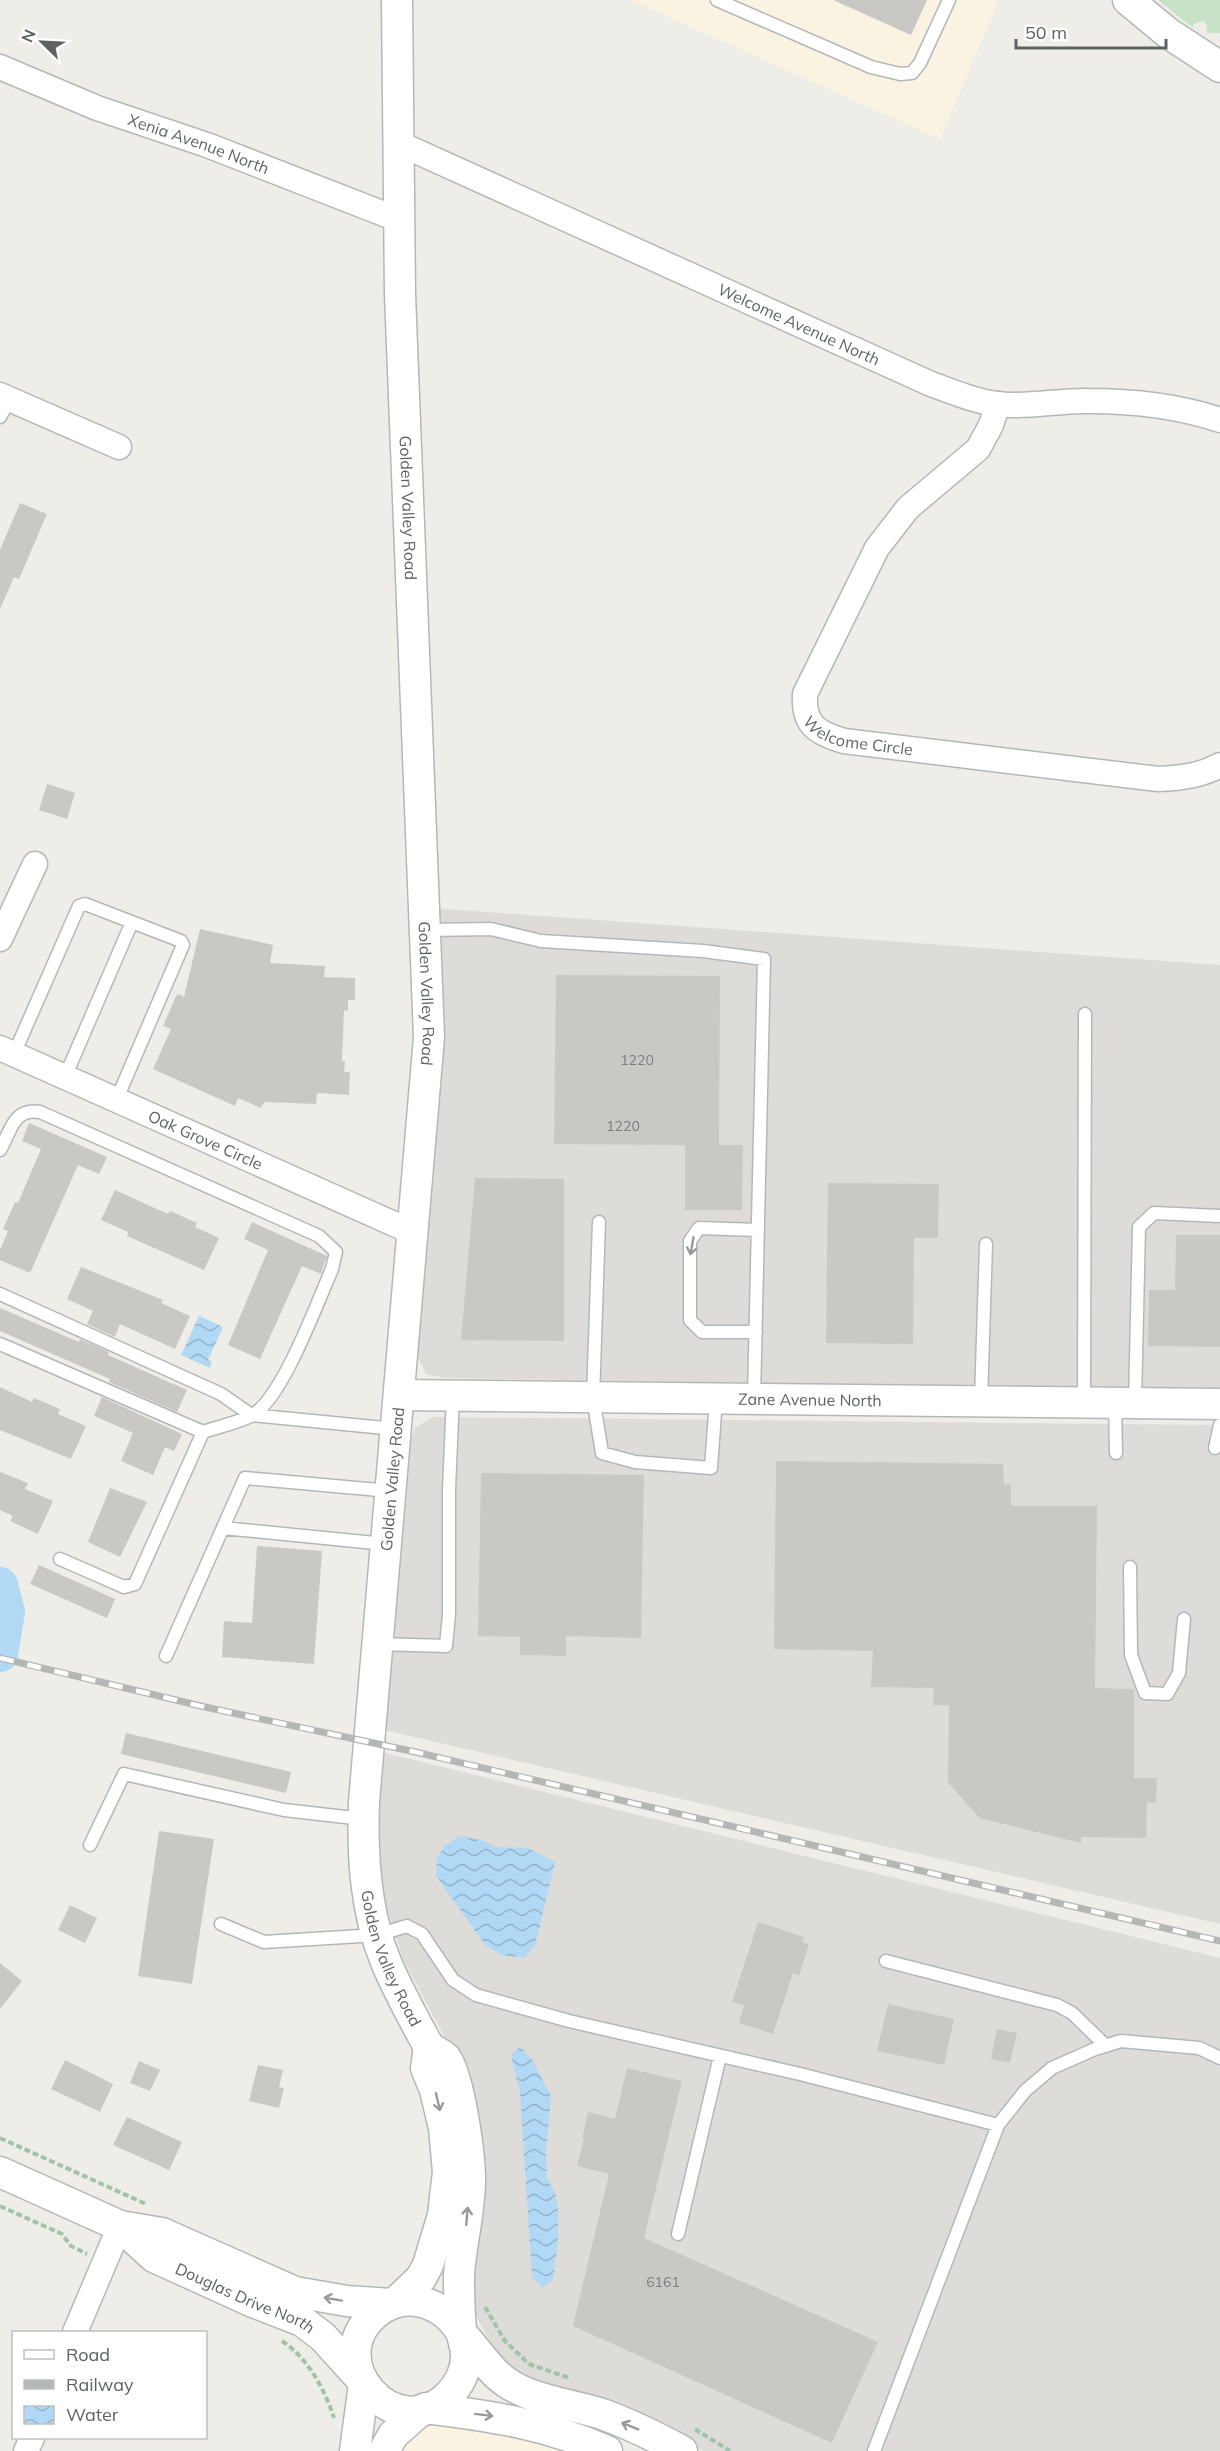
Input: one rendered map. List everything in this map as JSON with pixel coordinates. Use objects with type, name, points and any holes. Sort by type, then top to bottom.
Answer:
[{"type":"street","name":"Golden Valley Road","points":[[397,0],[397,219],[429,1037],[363,1819],[364,1864],[369,1905],[390,1971],[429,2046],[447,2060],[458,2094],[467,2144],[470,2181],[459,2274],[461,2333]]},
{"type":"street","points":[[1128,0],[1168,33],[1220,67]]},
{"type":"street","name":"Xenia Avenue North","points":[[0,67],[97,108],[207,145],[397,219]]},
{"type":"street","name":"Welcome Avenue North","points":[[398,143],[931,384],[970,398],[998,404],[1088,401],[1135,404],[1178,409],[1220,420]]},
{"type":"street","points":[[3,404],[119,447]]},
{"type":"street","name":"Welcome Circle","points":[[998,404],[991,425],[978,449],[908,508],[877,548],[805,694],[804,708],[809,723],[824,735],[844,741],[1158,779],[1183,778],[1209,772],[1220,765]]},
{"type":"street","points":[[0,939],[34,864]]},
{"type":"street","name":"Oak Grove Circle","points":[[7,1051],[412,1232]]},
{"type":"street","name":"Zane Avenue North","points":[[399,1395],[1220,1404]]},
{"type":"street","name":"Golden Valley Road","points":[[393,2303],[421,2278],[429,2265],[443,2215],[447,2161],[444,2128],[435,2090],[426,2068],[429,2046]]},
{"type":"street","name":"Douglas Drive North","points":[[0,2172],[120,2226],[162,2233],[295,2292],[347,2301],[393,2303]]},
{"type":"street","points":[[75,2331],[120,2226]]},
{"type":"street","name":"Douglas Drive North","points":[[120,2226],[154,2257],[252,2302],[302,2321],[323,2337],[363,2382]]},
{"type":"street","points":[[355,2451],[363,2382],[356,2355],[359,2336],[370,2319],[393,2303],[417,2300],[438,2307],[455,2322],[461,2333],[492,2369],[511,2385],[536,2396],[604,2415],[648,2433],[687,2439]]},
{"type":"street","points":[[384,2451],[393,2434],[424,2409],[444,2400],[460,2380],[466,2356],[461,2333]]},
{"type":"street","points":[[363,2382],[382,2403],[408,2411],[424,2409],[515,2420],[548,2428],[607,2451]]},
{"type":"lane","points":[[717,0],[871,67],[900,74],[912,72],[920,63],[948,0]]},
{"type":"lane","points":[[7,1051],[79,906],[85,904],[182,941],[183,945],[116,1101]]},
{"type":"lane","points":[[65,1077],[132,922]]},
{"type":"lane","points":[[426,930],[491,929],[541,941],[703,951],[764,959],[754,1399]]},
{"type":"lane","points":[[1084,1403],[1085,1014]]},
{"type":"lane","points":[[0,1150],[19,1115],[26,1111],[40,1112],[319,1236],[336,1251],[332,1269],[281,1383],[267,1403],[251,1415],[203,1432],[0,1344]]},
{"type":"lane","points":[[1116,1453],[1125,1403],[1139,1227],[1154,1213],[1220,1216]]},
{"type":"lane","points":[[599,1222],[593,1398],[602,1453],[634,1462],[711,1468],[716,1399]]},
{"type":"lane","points":[[756,1332],[702,1332],[690,1320],[690,1241],[699,1228],[758,1230]]},
{"type":"lane","points":[[981,1402],[986,1244]]},
{"type":"lane","points":[[0,1294],[222,1394],[251,1415],[396,1429]]},
{"type":"lane","points":[[378,1644],[446,1646],[449,1614],[449,1489],[453,1396]]},
{"type":"lane","points":[[1215,1448],[1220,1425]]},
{"type":"lane","points":[[60,1560],[124,1587],[135,1584],[203,1432]]},
{"type":"lane","points":[[166,1656],[245,1478],[391,1491]]},
{"type":"lane","points":[[223,1528],[387,1545]]},
{"type":"lane","points":[[1130,1567],[1131,1655],[1145,1694],[1167,1694],[1179,1673],[1184,1619]]},
{"type":"lane","points":[[90,1845],[124,1774],[284,1810],[363,1819]]},
{"type":"lane","points":[[221,1924],[264,1942],[377,1935],[407,1926],[422,1934],[453,1980],[476,1995],[569,2021],[857,2088],[998,2125]]},
{"type":"lane","points":[[886,1961],[1057,2005],[1072,2013],[1106,2046]]},
{"type":"lane","points":[[874,2451],[998,2125],[1025,2091],[1052,2068],[1121,2041],[1199,2048],[1220,2058]]},
{"type":"lane","points":[[678,2234],[720,2056]]},
{"type":"path","points":[[0,2206],[62,2234],[71,2246],[105,2262]]},
{"type":"path","points":[[484,2300],[486,2311],[505,2341],[529,2364],[573,2379]]},
{"type":"path","points":[[274,2336],[292,2348],[310,2369],[329,2404],[335,2421]]},
{"type":"path","points":[[687,2439],[730,2451]]},
{"type":"shaded area","points":[[631,0],[999,0],[940,139]]},
{"type":"shaded area","points":[[432,908],[1220,965],[1220,1391],[444,1378],[426,1374],[416,1353]]},
{"type":"shaded area","points":[[432,1417],[1220,1425],[1220,1924],[380,1729],[408,1444],[415,1428]]},
{"type":"shaded area","points":[[378,1751],[1220,1958],[1220,2451],[704,2451],[654,2421],[597,2398],[530,2380],[518,2374],[499,2357],[469,2304],[453,2053],[403,1959],[385,1903],[375,1843]]},
{"type":"shaded area","points":[[438,2421],[515,2429],[580,2451],[395,2451],[420,2428]]},
{"type":"green space","points":[[1158,0],[1220,0],[1220,33],[1207,33],[1204,21],[1193,24],[1193,28]]},
{"type":"water","points":[[199,1316],[223,1327],[208,1360],[212,1362],[210,1368],[181,1355]]},
{"type":"water","points":[[460,1836],[485,1841],[495,1847],[528,1848],[555,1862],[535,1946],[525,1958],[502,1955],[485,1945],[436,1876],[437,1857],[446,1845]]},
{"type":"water","points":[[520,2047],[531,2058],[551,2096],[546,2153],[547,2178],[555,2192],[558,2208],[558,2240],[553,2280],[542,2288],[532,2277],[520,2093],[511,2055]]},
{"type":"building","points":[[833,0],[927,0],[911,35]]},
{"type":"building","points":[[20,503],[47,514],[19,579],[14,577],[0,609],[0,550]]},
{"type":"building","points":[[47,784],[75,793],[67,819],[39,810]]},
{"type":"building","points":[[200,929],[273,945],[270,963],[325,966],[324,977],[355,978],[355,1000],[348,1000],[348,1011],[344,1010],[342,1061],[345,1061],[344,1072],[350,1072],[349,1095],[317,1093],[316,1104],[264,1102],[261,1108],[238,1098],[235,1106],[153,1069],[171,1029],[163,1026],[176,996],[179,994],[184,997]]},
{"type":"building","points":[[556,975],[720,976],[719,1145],[743,1145],[742,1210],[685,1210],[685,1145],[554,1144]]},
{"type":"building","points":[[29,1123],[107,1157],[99,1174],[78,1165],[30,1273],[0,1260],[0,1250],[8,1231],[3,1229],[15,1202],[18,1203],[41,1149],[22,1141]]},
{"type":"building","points":[[475,1178],[564,1179],[564,1341],[461,1340]]},
{"type":"building","points":[[828,1183],[939,1184],[938,1238],[914,1238],[913,1344],[826,1343]]},
{"type":"building","points":[[115,1190],[168,1214],[170,1211],[197,1223],[195,1227],[219,1238],[204,1270],[127,1236],[128,1232],[101,1220]]},
{"type":"building","points":[[252,1222],[327,1256],[321,1274],[302,1266],[260,1359],[228,1345],[268,1250],[244,1239]]},
{"type":"building","points":[[1176,1235],[1220,1235],[1220,1347],[1148,1346],[1149,1290],[1175,1290]]},
{"type":"building","points":[[81,1267],[163,1300],[161,1303],[190,1316],[175,1349],[120,1324],[115,1337],[87,1324],[93,1311],[67,1299]]},
{"type":"building","points":[[0,1308],[79,1342],[80,1339],[109,1352],[108,1355],[187,1390],[177,1412],[109,1382],[110,1379],[0,1331]]},
{"type":"building","points":[[0,1387],[32,1402],[34,1398],[60,1409],[58,1414],[86,1426],[71,1459],[0,1430]]},
{"type":"building","points":[[102,1397],[182,1434],[174,1451],[165,1447],[153,1475],[121,1461],[133,1433],[94,1416]]},
{"type":"building","points":[[776,1461],[1003,1464],[1004,1485],[1011,1484],[1011,1506],[1097,1506],[1095,1688],[1134,1689],[1134,1778],[1157,1778],[1156,1803],[1147,1802],[1146,1838],[1081,1837],[1081,1843],[979,1818],[948,1782],[949,1705],[933,1705],[934,1688],[871,1687],[873,1651],[774,1649]]},
{"type":"building","points":[[0,1472],[28,1483],[25,1489],[53,1501],[38,1534],[10,1521],[13,1516],[0,1510]]},
{"type":"building","points":[[481,1473],[644,1475],[641,1638],[566,1636],[566,1656],[520,1655],[520,1637],[478,1636]]},
{"type":"building","points":[[110,1488],[147,1502],[120,1557],[88,1542]]},
{"type":"building","points":[[257,1546],[322,1551],[314,1664],[222,1657],[224,1621],[252,1623]]},
{"type":"building","points":[[39,1565],[115,1599],[107,1618],[30,1584]]},
{"type":"building","points":[[126,1733],[291,1772],[286,1793],[121,1754]]},
{"type":"building","points":[[159,1831],[214,1839],[192,1984],[138,1976]]},
{"type":"building","points":[[70,1905],[97,1918],[85,1943],[58,1930]]},
{"type":"building","points":[[758,1922],[804,1937],[802,1942],[809,1944],[799,1976],[793,1973],[773,2034],[739,2023],[744,2005],[732,2002]]},
{"type":"building","points":[[0,1963],[22,1981],[0,2009]]},
{"type":"building","points":[[888,2004],[954,2019],[944,2065],[877,2051]]},
{"type":"building","points":[[997,2029],[1017,2033],[1010,2063],[991,2059]]},
{"type":"building","points":[[65,2060],[113,2084],[100,2112],[51,2089]]},
{"type":"building","points":[[139,2061],[160,2070],[150,2091],[130,2083]]},
{"type":"building","points":[[258,2065],[283,2070],[279,2087],[284,2088],[279,2108],[249,2101]]},
{"type":"building","points":[[627,2068],[682,2081],[644,2238],[878,2342],[832,2443],[573,2326],[609,2174],[577,2166],[584,2139],[582,2139],[588,2112],[615,2119]]},
{"type":"building","points":[[127,2117],[182,2142],[169,2170],[113,2145]]},
{"type":"waterway","points":[[0,1585],[7,1612],[0,1654]]},
{"type":"railway","points":[[0,1658],[205,1707],[411,1751],[1220,1941]]}]
